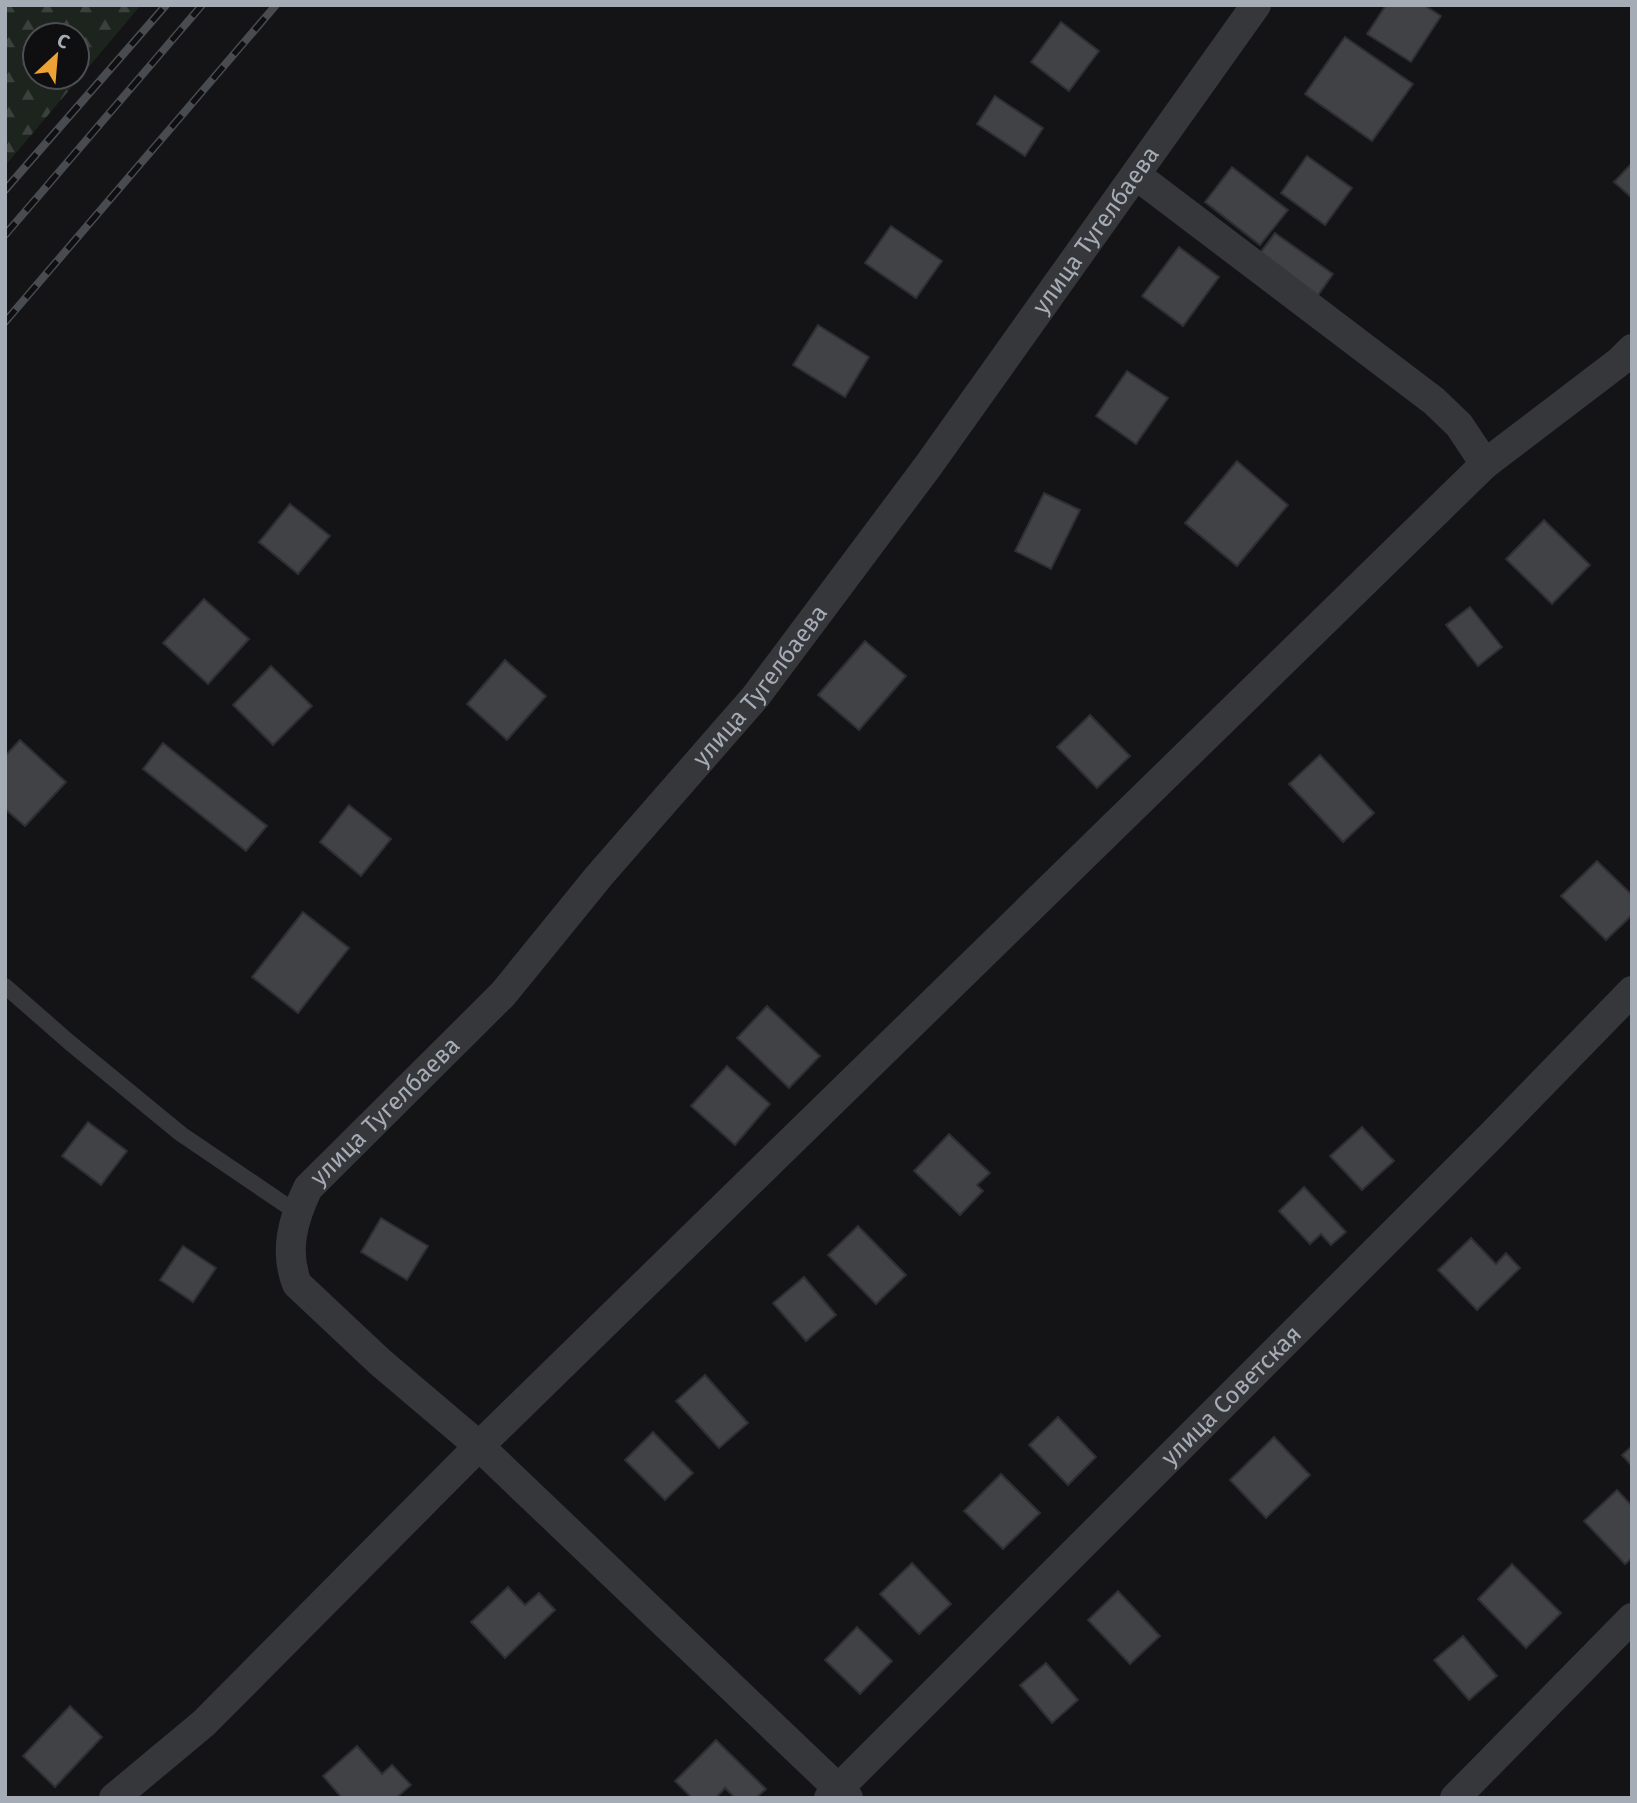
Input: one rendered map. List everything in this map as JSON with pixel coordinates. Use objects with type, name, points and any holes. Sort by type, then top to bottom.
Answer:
[{"type":"street","name":"улица Тугелбаева","points":[[296,1212],[308,1188],[503,994],[614,859],[756,696],[928,466],[1256,5]]},
{"type":"street","points":[[1136,175],[1434,401],[1459,425],[1485,464]]},
{"type":"street","points":[[114,1798],[204,1723],[479,1446],[1485,464],[1628,362]]},
{"type":"street","name":"улица Советская","points":[[838,1795],[1632,991]]},
{"type":"street","points":[[296,1212],[290,1256],[298,1284],[380,1362],[479,1446],[838,1795]]},
{"type":"street","points":[[1455,1798],[1632,1618]]},
{"type":"lane","name":"улица Тугелбаева","points":[[5,986],[181,1134],[296,1212]]},
{"type":"green space","points":[[5,5],[141,5],[91,64],[91,21],[21,21],[21,91],[68,91],[5,166]]},
{"type":"building","points":[[1386,5],[1424,5],[1441,16],[1411,62],[1367,34]]},
{"type":"building","points":[[1061,22],[1099,51],[1069,91],[1031,62]]},
{"type":"building","points":[[1345,37],[1413,84],[1372,141],[1305,94]]},
{"type":"building","points":[[995,96],[1043,128],[1025,156],[977,124]]},
{"type":"building","points":[[1307,156],[1352,188],[1325,225],[1281,193]]},
{"type":"building","points":[[1632,163],[1632,198],[1614,182]]},
{"type":"building","points":[[1232,167],[1288,210],[1260,245],[1205,202]]},
{"type":"building","points":[[891,226],[942,261],[916,298],[865,263]]},
{"type":"building","points":[[1275,233],[1333,274],[1316,298],[1257,257]]},
{"type":"building","points":[[1179,247],[1219,277],[1183,326],[1142,296]]},
{"type":"building","points":[[818,325],[869,357],[845,397],[793,365]]},
{"type":"building","points":[[1127,371],[1168,398],[1136,444],[1096,416]]},
{"type":"building","points":[[1237,461],[1288,505],[1237,566],[1185,523]]},
{"type":"building","points":[[1044,493],[1080,510],[1051,569],[1015,551]]},
{"type":"building","points":[[290,504],[330,536],[298,574],[259,542]]},
{"type":"building","points":[[1544,520],[1590,565],[1552,604],[1506,559]]},
{"type":"building","points":[[204,599],[249,639],[208,684],[163,643]]},
{"type":"building","points":[[1470,607],[1502,647],[1478,666],[1446,625]]},
{"type":"building","points":[[865,641],[906,676],[859,730],[818,695]]},
{"type":"building","points":[[505,660],[546,696],[507,740],[467,704]]},
{"type":"building","points":[[271,666],[312,706],[273,745],[233,705]]},
{"type":"building","points":[[1090,715],[1130,756],[1097,788],[1057,747]]},
{"type":"building","points":[[20,740],[66,782],[25,826],[5,809],[5,756]]},
{"type":"building","points":[[163,743],[267,826],[246,851],[143,769]]},
{"type":"building","points":[[1320,755],[1374,813],[1343,842],[1289,784]]},
{"type":"building","points":[[349,805],[391,839],[361,876],[320,842]]},
{"type":"building","points":[[1597,861],[1632,895],[1632,915],[1606,940],[1561,896]]},
{"type":"building","points":[[303,912],[349,948],[298,1013],[252,977]]},
{"type":"building","points":[[767,1006],[820,1056],[789,1088],[737,1038]]},
{"type":"building","points":[[727,1066],[770,1104],[735,1145],[691,1106]]},
{"type":"building","points":[[88,1122],[127,1151],[101,1185],[62,1156]]},
{"type":"building","points":[[1362,1127],[1394,1161],[1362,1190],[1330,1156]]},
{"type":"building","points":[[949,1134],[990,1173],[977,1185],[983,1191],[960,1215],[914,1171]]},
{"type":"building","points":[[1304,1187],[1346,1232],[1331,1245],[1321,1234],[1310,1244],[1279,1211]]},
{"type":"building","points":[[381,1218],[428,1246],[407,1280],[361,1252]]},
{"type":"building","points":[[858,1226],[906,1275],[876,1304],[828,1255]]},
{"type":"building","points":[[1471,1238],[1496,1264],[1506,1253],[1520,1268],[1477,1310],[1438,1270]]},
{"type":"building","points":[[183,1246],[216,1268],[193,1302],[160,1280]]},
{"type":"building","points":[[804,1277],[836,1315],[806,1341],[773,1303]]},
{"type":"building","points":[[705,1375],[748,1423],[719,1448],[676,1401]]},
{"type":"building","points":[[1058,1417],[1096,1457],[1068,1485],[1029,1445]]},
{"type":"building","points":[[653,1432],[693,1473],[665,1500],[625,1460]]},
{"type":"building","points":[[1274,1437],[1310,1475],[1266,1518],[1230,1480]]},
{"type":"building","points":[[1632,1446],[1632,1466],[1622,1455]]},
{"type":"building","points":[[1001,1474],[1040,1513],[1003,1549],[964,1511]]},
{"type":"building","points":[[1617,1490],[1632,1506],[1632,1558],[1625,1564],[1584,1521]]},
{"type":"building","points":[[912,1563],[951,1604],[919,1634],[880,1594]]},
{"type":"building","points":[[1512,1564],[1561,1613],[1526,1648],[1478,1599]]},
{"type":"building","points":[[508,1587],[525,1605],[539,1593],[555,1610],[505,1658],[471,1622]]},
{"type":"building","points":[[1118,1591],[1160,1636],[1130,1664],[1088,1620]]},
{"type":"building","points":[[857,1627],[892,1661],[860,1694],[825,1660]]},
{"type":"building","points":[[1463,1636],[1497,1676],[1469,1700],[1434,1660]]},
{"type":"building","points":[[1046,1663],[1078,1700],[1052,1723],[1020,1685]]},
{"type":"building","points":[[70,1706],[102,1737],[55,1787],[23,1756]]},
{"type":"building","points":[[716,1740],[766,1789],[756,1798],[735,1798],[725,1788],[716,1798],[692,1798],[675,1781]]},
{"type":"building","points":[[357,1746],[382,1774],[392,1765],[411,1785],[396,1798],[342,1798],[323,1776]]},
{"type":"railway","points":[[5,190],[166,5]]},
{"type":"railway","points":[[5,235],[202,5]]},
{"type":"railway","points":[[5,322],[276,5]]}]
